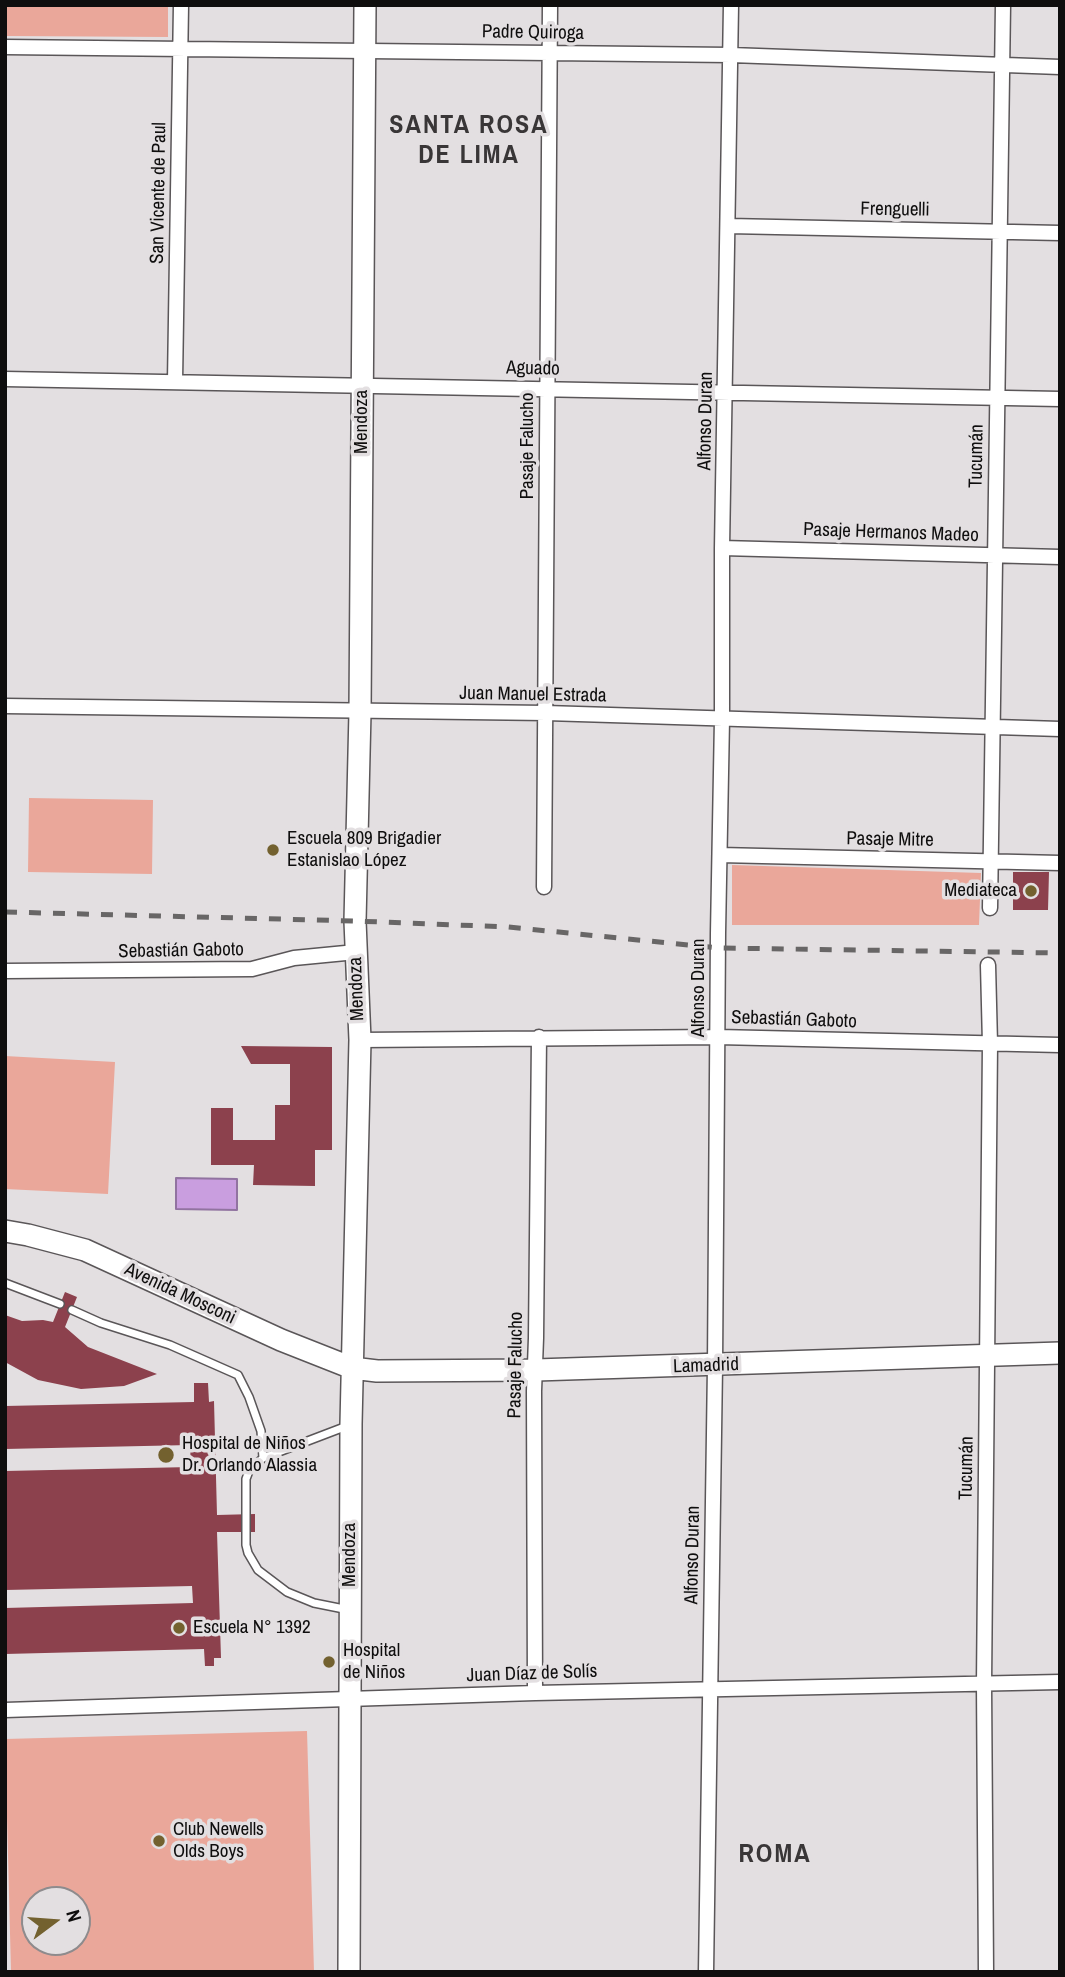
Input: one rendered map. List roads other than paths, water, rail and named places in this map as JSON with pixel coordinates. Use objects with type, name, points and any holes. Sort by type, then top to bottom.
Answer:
[{"type":"street","name":"San Vicente de Paul","points":[[175,381],[181,5]]},
{"type":"street","name":"Mendoza","points":[[349,1972],[348,1699],[359,1040],[356,952],[365,5]]},
{"type":"street","name":"Pasaje Falucho","points":[[544,887],[550,5]]},
{"type":"street","name":"Alfonso Duran","points":[[706,1972],[715,1366],[722,548],[732,5]]},
{"type":"street","name":"Tucumán","points":[[990,908],[1003,5]]},
{"type":"street","name":"Padre Quiroga","points":[[5,47],[731,55],[1060,67]]},
{"type":"street","name":"Frenguelli","points":[[729,226],[1060,233]]},
{"type":"street","name":"Aguado","points":[[5,379],[1060,399]]},
{"type":"street","name":"Pasaje Hermanos Madeo","points":[[722,548],[1060,557]]},
{"type":"street","name":"Juan Manuel Estrada","points":[[5,706],[545,713],[1060,729]]},
{"type":"street","name":"Pasaje Mitre","points":[[720,855],[1060,863]]},
{"type":"street","name":"Sebastián Gaboto","points":[[5,971],[252,970],[295,958],[356,952]]},
{"type":"street","name":"Tucumán","points":[[986,1972],[984,1684],[990,1044],[988,965]]},
{"type":"street","name":"Pasaje Falucho","points":[[535,1693],[534,1391],[539,1037]]},
{"type":"street","name":"Sebastián Gaboto","points":[[359,1040],[718,1037],[1060,1045]]},
{"type":"street","name":"Avenida Mosconi","points":[[5,1231],[85,1250],[281,1340],[352,1368]]},
{"type":"street","name":"Lamadrid","points":[[352,1368],[377,1371],[536,1370],[1060,1353]]},
{"type":"street","name":"Juan Díaz de Solís","points":[[5,1710],[535,1693],[1060,1682]]},
{"type":"lane","points":[[5,1283],[60,1304]]},
{"type":"lane","points":[[72,1310],[101,1323],[170,1345],[239,1375],[261,1431],[263,1458]]},
{"type":"lane","points":[[350,1611],[314,1603],[286,1592],[258,1570],[248,1553],[246,1479],[249,1471],[263,1458],[351,1424]]},
{"type":"railway","points":[[5,912],[508,927],[719,948],[1060,953]]},
{"type":"place","name":"Escuela 809 Brigadier Estanislao López","points":[[273,850]]},
{"type":"place","name":"Mediateca","points":[[1031,891]]},
{"type":"place","name":"Hospital de Niños Dr. Orlando Alassia","points":[[166,1455]]},
{"type":"place","name":"Escuela N° 1392","points":[[179,1628]]},
{"type":"place","name":"Hospital de Niños","points":[[329,1662]]},
{"type":"place","name":"Club Newells Olds Boys","points":[[159,1841]]},
{"type":"district","name":"SANTA ROSA DE LIMA","points":[[469,141]]},
{"type":"district","name":"ROMA","points":[[775,1855]]}]
